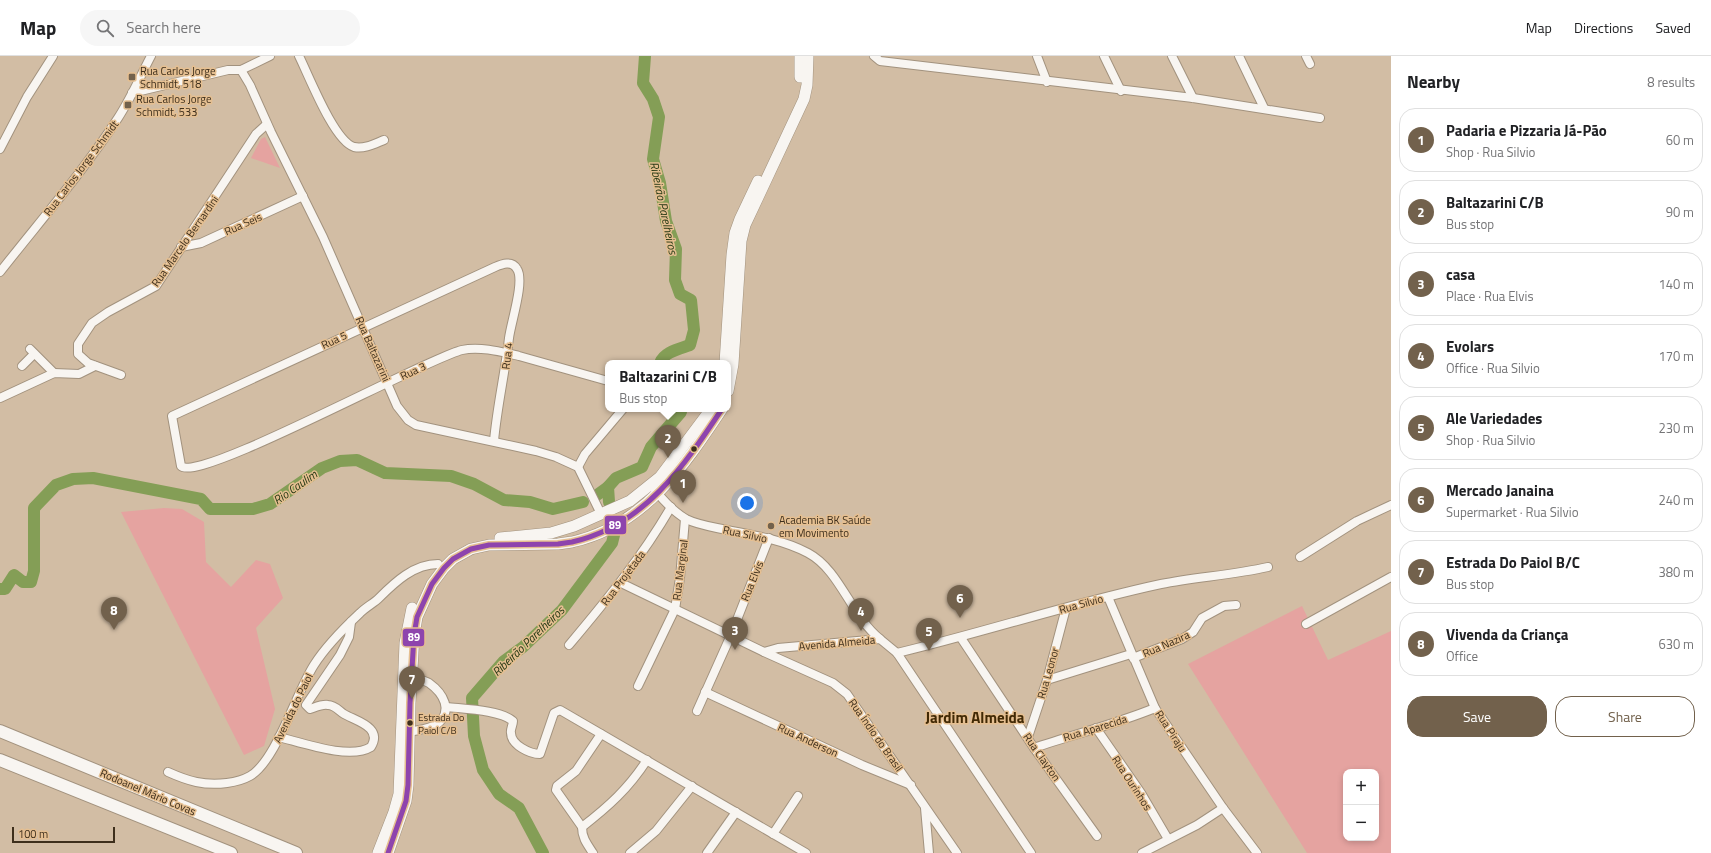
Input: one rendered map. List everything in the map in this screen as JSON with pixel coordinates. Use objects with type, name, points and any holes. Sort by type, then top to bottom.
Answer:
[{"type":"highway","name":"Rodoanel Mário Covas","points":[[0,731],[296,853]]},
{"type":"highway","points":[[0,760],[231,853]]},
{"type":"main road","points":[[725,360],[732,255],[735,233],[745,208],[791,114],[799,90],[801,68],[800,56]]},
{"type":"main road","points":[[731,375],[741,241],[745,225],[804,99],[807,85],[808,56]]},
{"type":"main road","points":[[378,853],[394,812],[398,794],[405,643],[408,623],[420,591],[438,564],[459,547],[475,540],[551,533],[574,526],[618,506],[653,493],[670,465],[709,412]]},
{"type":"main road","points":[[388,853],[406,801],[411,677],[417,617],[432,584],[444,568],[462,553],[479,546],[558,544],[586,539],[621,521],[653,493],[668,484],[720,412]]},
{"type":"main road","points":[[618,506],[622,514],[621,521]]},
{"type":"main road","points":[[574,526],[575,536],[579,540]]},
{"type":"street","points":[[0,149],[27,97],[53,56]]},
{"type":"street","name":"Rua Carlos Jorge Schmidt","points":[[0,272],[85,166],[119,117],[151,56]]},
{"type":"street","points":[[132,93],[228,70],[241,70],[270,56]]},
{"type":"street","points":[[298,56],[327,115],[343,141],[355,147],[362,147],[384,140]]},
{"type":"street","points":[[874,56],[880,61],[1121,91],[1193,98],[1320,118]]},
{"type":"street","points":[[1037,56],[1047,82]]},
{"type":"street","points":[[1104,56],[1121,91]]},
{"type":"street","points":[[1172,56],[1193,98]]},
{"type":"street","points":[[1239,56],[1264,108]]},
{"type":"street","points":[[1306,56],[1310,64]]},
{"type":"street","name":"Rua Baltazarini","points":[[241,70],[252,89],[267,124],[324,237],[362,327],[401,413],[416,425],[494,441],[556,457],[578,467]]},
{"type":"street","name":"Rua Marcelo Bernardini","points":[[95,366],[82,360],[78,354],[78,344],[84,332],[104,314],[156,286],[256,134],[267,124]]},
{"type":"street","name":"Rua Seis","points":[[181,247],[201,242],[303,196]]},
{"type":"street","name":"Rua 5","points":[[183,468],[172,416],[362,327],[500,265],[511,264],[518,270]]},
{"type":"street","name":"Rua 4","points":[[494,441],[519,284],[518,270]]},
{"type":"street","name":"Rua 3","points":[[183,468],[197,468],[220,460],[461,350],[471,348],[508,353],[605,380]]},
{"type":"street","points":[[22,366],[32,352],[54,373]]},
{"type":"street","points":[[0,398],[54,373],[79,374],[95,366],[121,375]]},
{"type":"street","points":[[601,514],[578,467],[585,454],[620,412]]},
{"type":"street","name":"Rua Silvio","points":[[653,493],[685,519],[700,524],[769,538],[794,547],[821,562],[864,623],[880,639]]},
{"type":"street","points":[[1300,557],[1357,521],[1391,505]]},
{"type":"street","name":"Rua Projetada","points":[[569,645],[621,583],[651,541],[670,506]]},
{"type":"street","name":"Rua Marginal","points":[[638,686],[675,609],[680,578],[685,519]]},
{"type":"street","name":"Rua Elvis","points":[[697,711],[731,635],[769,538]]},
{"type":"street","name":"Avenida do Paiol","points":[[168,772],[188,781],[203,784],[217,784],[242,780],[251,776],[263,764],[279,737],[307,676],[317,661],[351,622],[388,588],[405,576],[426,565],[438,564]]},
{"type":"street","name":"Rua Silvio","points":[[897,653],[961,638],[1066,608],[1162,584],[1234,574],[1268,567]]},
{"type":"street","points":[[1306,624],[1391,577]]},
{"type":"street","points":[[621,583],[764,652]]},
{"type":"street","name":"Rua Piraju","points":[[1108,597],[1155,708],[1223,808],[1257,853]]},
{"type":"street","name":"Rua Nazira","points":[[1047,680],[1132,656],[1189,636],[1202,618],[1224,606],[1236,606]]},
{"type":"street","name":"Rua Leonor","points":[[1028,737],[1047,680],[1066,608]]},
{"type":"street","points":[[279,737],[324,749],[342,751],[359,751],[371,746],[374,738],[373,732],[363,723],[343,714],[330,704],[320,705],[310,709],[306,705],[340,655],[349,638],[351,622]]},
{"type":"street","name":"Rua Clayton","points":[[961,638],[1034,748],[1096,836]]},
{"type":"street","name":"Avenida Almeida","points":[[764,652],[778,648],[880,639],[897,653],[1031,853]]},
{"type":"street","name":"Rua Índio do Brasil","points":[[764,652],[841,688],[911,785],[925,808],[957,853]]},
{"type":"street","points":[[409,732],[436,725],[443,718],[447,707],[444,697],[428,683],[411,677]]},
{"type":"street","name":"Rua Anderson","points":[[705,692],[862,765],[911,785]]},
{"type":"street","points":[[447,707],[486,712],[510,718],[514,721],[510,733],[512,740],[531,754],[540,754],[554,713],[560,710],[806,853]]},
{"type":"street","name":"Rua Aparecida","points":[[1034,748],[1155,708]]},
{"type":"street","name":"Rua Ourinhos","points":[[1096,728],[1140,793],[1168,839]]},
{"type":"street","points":[[594,853],[585,842],[582,834],[582,827],[556,790],[557,786],[576,772],[601,734]]},
{"type":"street","points":[[582,827],[627,789],[647,760]]},
{"type":"street","points":[[630,853],[656,831],[692,786]]},
{"type":"street","points":[[773,834],[798,796]]},
{"type":"street","points":[[925,808],[929,853]]},
{"type":"street","points":[[1142,853],[1197,825],[1223,808]]},
{"type":"street","points":[[707,853],[736,812]]},
{"type":"shaded area","points":[[265,137],[280,168],[251,158],[261,139]]},
{"type":"shaded area","points":[[164,508],[182,509],[204,522],[206,562],[231,587],[256,560],[270,564],[283,598],[256,628],[275,709],[264,746],[244,755],[121,512]]},
{"type":"shaded area","points":[[1302,606],[1328,660],[1391,631],[1391,853],[1307,853],[1188,664]]},
{"type":"waterway","name":"Ribeirão Parelheiros","points":[[645,56],[643,83],[653,99],[659,117],[653,159],[660,183],[666,221],[676,249],[675,280],[680,294],[691,300],[694,330],[690,345],[668,354],[662,360]]},
{"type":"waterway","name":"Ribeirão Parelheiros","points":[[597,495],[608,487],[616,478],[642,467],[651,447],[681,412]]},
{"type":"waterway","name":"Rio Caulim","points":[[0,589],[5,589],[14,575],[23,582],[31,582],[34,571],[34,508],[56,485],[73,479],[93,478],[201,499],[210,509],[253,509],[270,504],[322,468],[340,461],[357,460],[385,473],[451,476],[474,484],[504,500],[530,502],[553,509],[583,502]]},
{"type":"waterway","name":"Ribeirão Parelheiros","points":[[608,487],[609,502]]},
{"type":"waterway","name":"Ribeirão Parelheiros","points":[[543,853],[519,808],[499,794],[483,770],[474,736],[472,698],[504,661],[523,647],[562,610],[612,543],[614,535]]},
{"type":"transit line","name":"89","points":[[388,853],[406,801],[408,785],[410,703],[414,635],[417,617],[432,584],[444,568],[453,559],[471,549],[489,545],[558,544],[572,542],[598,534],[620,522],[641,508],[660,491],[693,452],[720,412]]},
{"type":"place","name":"Rua Carlos Jorge Schmidt, 518","points":[[132,77]]},
{"type":"place","name":"Rua Carlos Jorge Schmidt, 533","points":[[128,105]]},
{"type":"place","name":"Baltazarini C/B","points":[[668,458]]},
{"type":"place","name":"Padaria e Pizzaria Já-Pão","points":[[683,503]]},
{"type":"place","name":"Academia BK Saúde em Movimento","points":[[771,526]]},
{"type":"place","name":"Mercado Janaina","points":[[960,618]]},
{"type":"place","name":"Vivenda da Criança","points":[[114,630]]},
{"type":"place","name":"Evolars","points":[[861,631]]},
{"type":"place","name":"casa","points":[[735,650]]},
{"type":"place","name":"Ale Variedades","points":[[929,651]]},
{"type":"place","name":"Estrada Do Paiol B/C","points":[[412,699]]},
{"type":"place","name":"Estrada Do Paiol C/B","points":[[410,723]]},
{"type":"district","name":"Jardim Almeida","points":[[975,717]]}]
